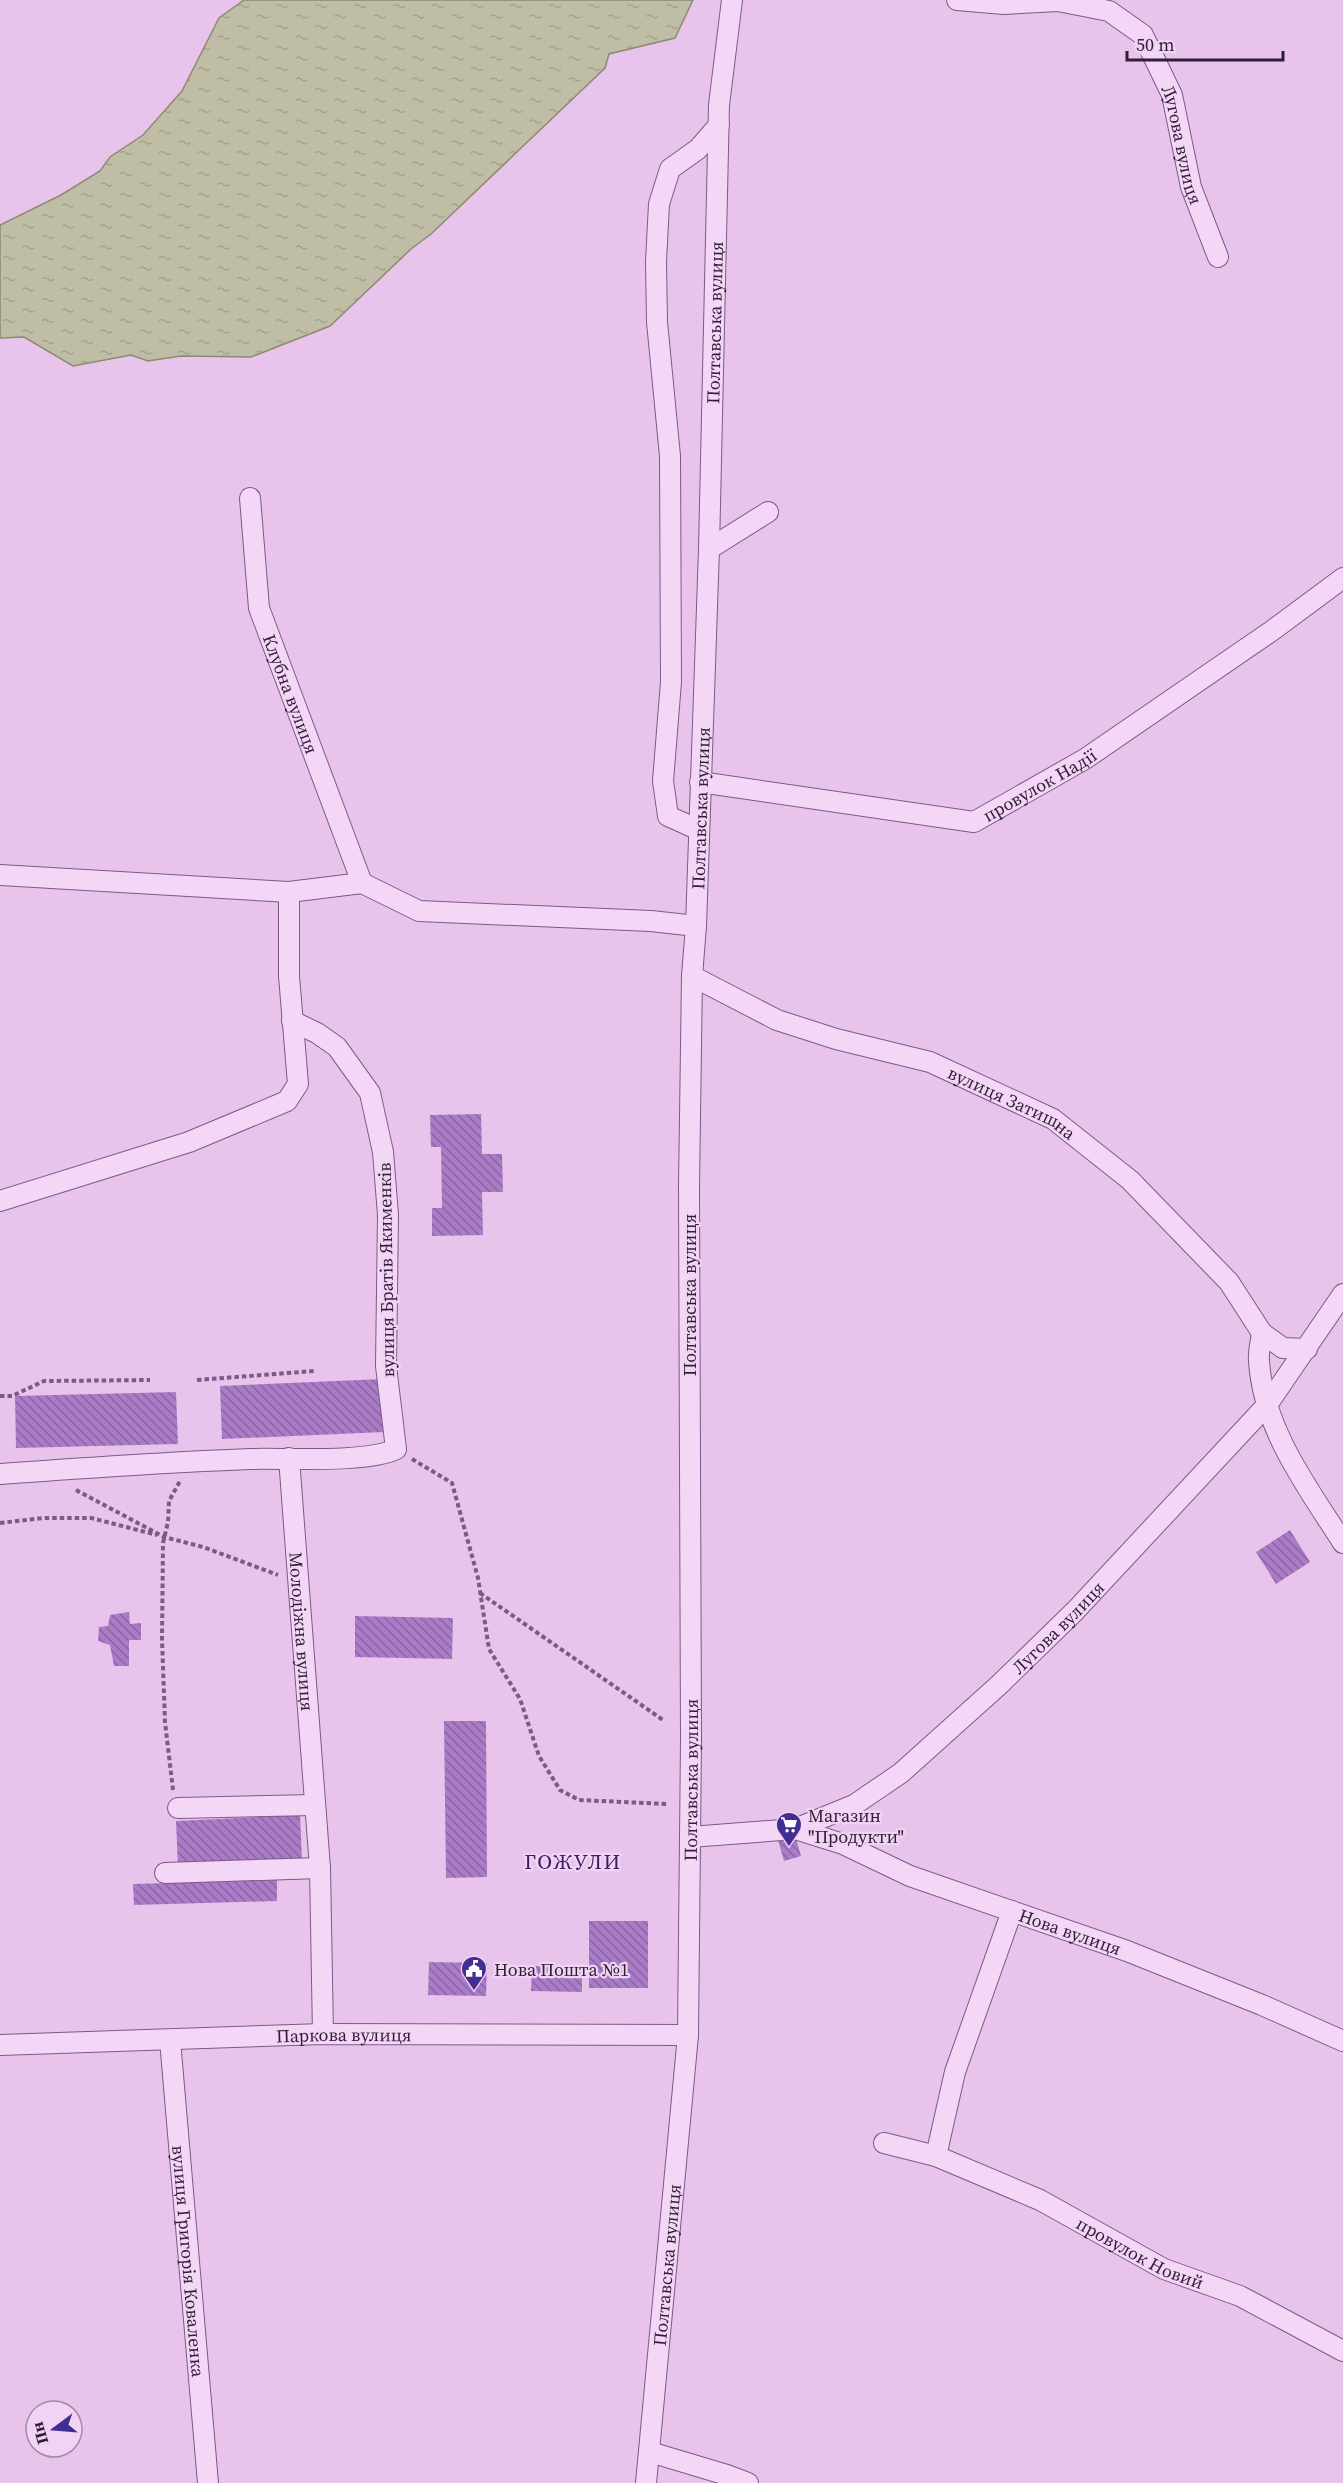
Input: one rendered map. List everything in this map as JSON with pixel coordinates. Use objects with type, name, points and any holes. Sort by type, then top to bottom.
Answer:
[{"type":"street","name":"Полтавська вулиця","points":[[646,2483],[688,2035],[690,1837],[688,1187],[692,976],[696,926],[709,549],[719,105],[732,0]]},
{"type":"street","name":"Лугова вулиця","points":[[957,0],[1004,4],[1058,1],[1109,10],[1143,35],[1172,94],[1191,187],[1218,257]]},
{"type":"street","points":[[699,830],[668,816],[663,781],[671,682],[670,456],[657,322],[656,262],[659,204],[670,169],[698,149],[719,125]]},
{"type":"street","name":"Клубна вулиця","points":[[250,498],[258,608],[362,883]]},
{"type":"street","points":[[709,549],[768,512]]},
{"type":"street","name":"провулок Надії","points":[[700,782],[974,822],[1085,759],[1273,630],[1343,578]]},
{"type":"street","points":[[0,875],[289,892],[362,883],[419,911],[651,921],[696,926]]},
{"type":"street","points":[[0,1201],[189,1142],[287,1101],[298,1084],[289,976],[289,892]]},
{"type":"street","name":"вулиця Затишна","points":[[692,976],[777,1020],[837,1039],[930,1062],[1053,1119],[1130,1180],[1229,1282],[1262,1333],[1283,1348],[1307,1349]]},
{"type":"street","name":"вулиця Братів Якименків","points":[[292,1021],[317,1033],[337,1047],[370,1093],[383,1152],[388,1215],[386,1366],[396,1449]]},
{"type":"street","name":"Лугова вулиця","points":[[690,1837],[795,1828],[854,1805],[901,1773],[990,1693],[1075,1611],[1267,1405],[1343,1294]]},
{"type":"street","points":[[1262,1333],[1259,1360],[1267,1405],[1292,1463],[1343,1543]]},
{"type":"street","points":[[0,1474],[386,1454],[396,1449]]},
{"type":"street","name":"Молодіжна вулиця","points":[[289,1458],[320,1868],[323,2034]]},
{"type":"street","points":[[178,1808],[315,1805]]},
{"type":"street","name":"Нова вулиця","points":[[795,1828],[843,1844],[910,1876],[1127,1951],[1262,2005],[1343,2041]]},
{"type":"street","points":[[165,1873],[320,1868]]},
{"type":"street","points":[[936,2156],[955,2072],[1012,1911]]},
{"type":"street","name":"Паркова вулиця","points":[[0,2045],[323,2034],[688,2035]]},
{"type":"street","name":"вулиця Григорія Коваленка","points":[[170,2040],[208,2483]]},
{"type":"street","name":"провулок Новий","points":[[884,2143],[936,2156],[1041,2200],[1164,2269],[1240,2296],[1343,2352]]},
{"type":"street","points":[[650,2452],[748,2483]]},
{"type":"path","points":[[197,1380],[314,1371]]},
{"type":"path","points":[[0,1396],[12,1396],[44,1381],[150,1380]]},
{"type":"path","points":[[396,1449],[452,1483],[478,1578],[489,1649],[520,1699],[539,1756],[560,1790],[579,1800],[667,1803]]},
{"type":"path","points":[[178,1808],[171,1783],[165,1722],[162,1639],[164,1537],[168,1522],[169,1500],[189,1463]]},
{"type":"path","points":[[72,1487],[164,1537]]},
{"type":"path","points":[[0,1523],[43,1518],[91,1518],[203,1546],[299,1582]]},
{"type":"path","points":[[480,1593],[663,1720]]},
{"type":"water","points":[[244,0],[693,0],[675,38],[609,54],[605,68],[431,234],[411,249],[330,326],[251,357],[181,356],[148,361],[131,355],[73,366],[24,337],[0,338],[0,225],[61,195],[100,171],[110,157],[143,135],[182,91],[219,18]]},
{"type":"building","points":[[481,1114],[482,1154],[502,1154],[503,1192],[482,1192],[483,1235],[432,1236],[432,1208],[442,1208],[441,1147],[431,1147],[430,1115]]},
{"type":"building","points":[[383,1379],[385,1432],[222,1439],[220,1386]]},
{"type":"building","points":[[176,1392],[178,1444],[16,1448],[15,1396]]},
{"type":"building","points":[[1290,1530],[1310,1562],[1276,1584],[1256,1552]]},
{"type":"building","points":[[129,1612],[130,1624],[141,1623],[141,1640],[129,1640],[129,1666],[114,1666],[110,1645],[98,1641],[99,1627],[108,1626],[110,1615]]},
{"type":"building","points":[[355,1616],[453,1618],[452,1659],[355,1657]]},
{"type":"building","points":[[444,1721],[486,1721],[487,1877],[446,1878]]},
{"type":"building","points":[[300,1815],[302,1861],[178,1867],[176,1821]]},
{"type":"building","name":"Магазин \"Продукти\"","points":[[795,1835],[801,1856],[784,1861],[778,1840]]},
{"type":"building","points":[[277,1880],[277,1901],[134,1905],[133,1884]]},
{"type":"building","points":[[589,1921],[648,1921],[648,1988],[589,1988]]},
{"type":"building","points":[[429,1962],[487,1963],[486,1996],[428,1995]]},
{"type":"building","points":[[532,1966],[582,1966],[582,1992],[531,1991]]},
{"type":"place","name":"Магазин \"Продукти\"","points":[[789,1848]]},
{"type":"place","name":"Нова Пошта №1","points":[[474,1992]]},
{"type":"district","name":"ГОЖУЛИ","points":[[573,1861]]}]
